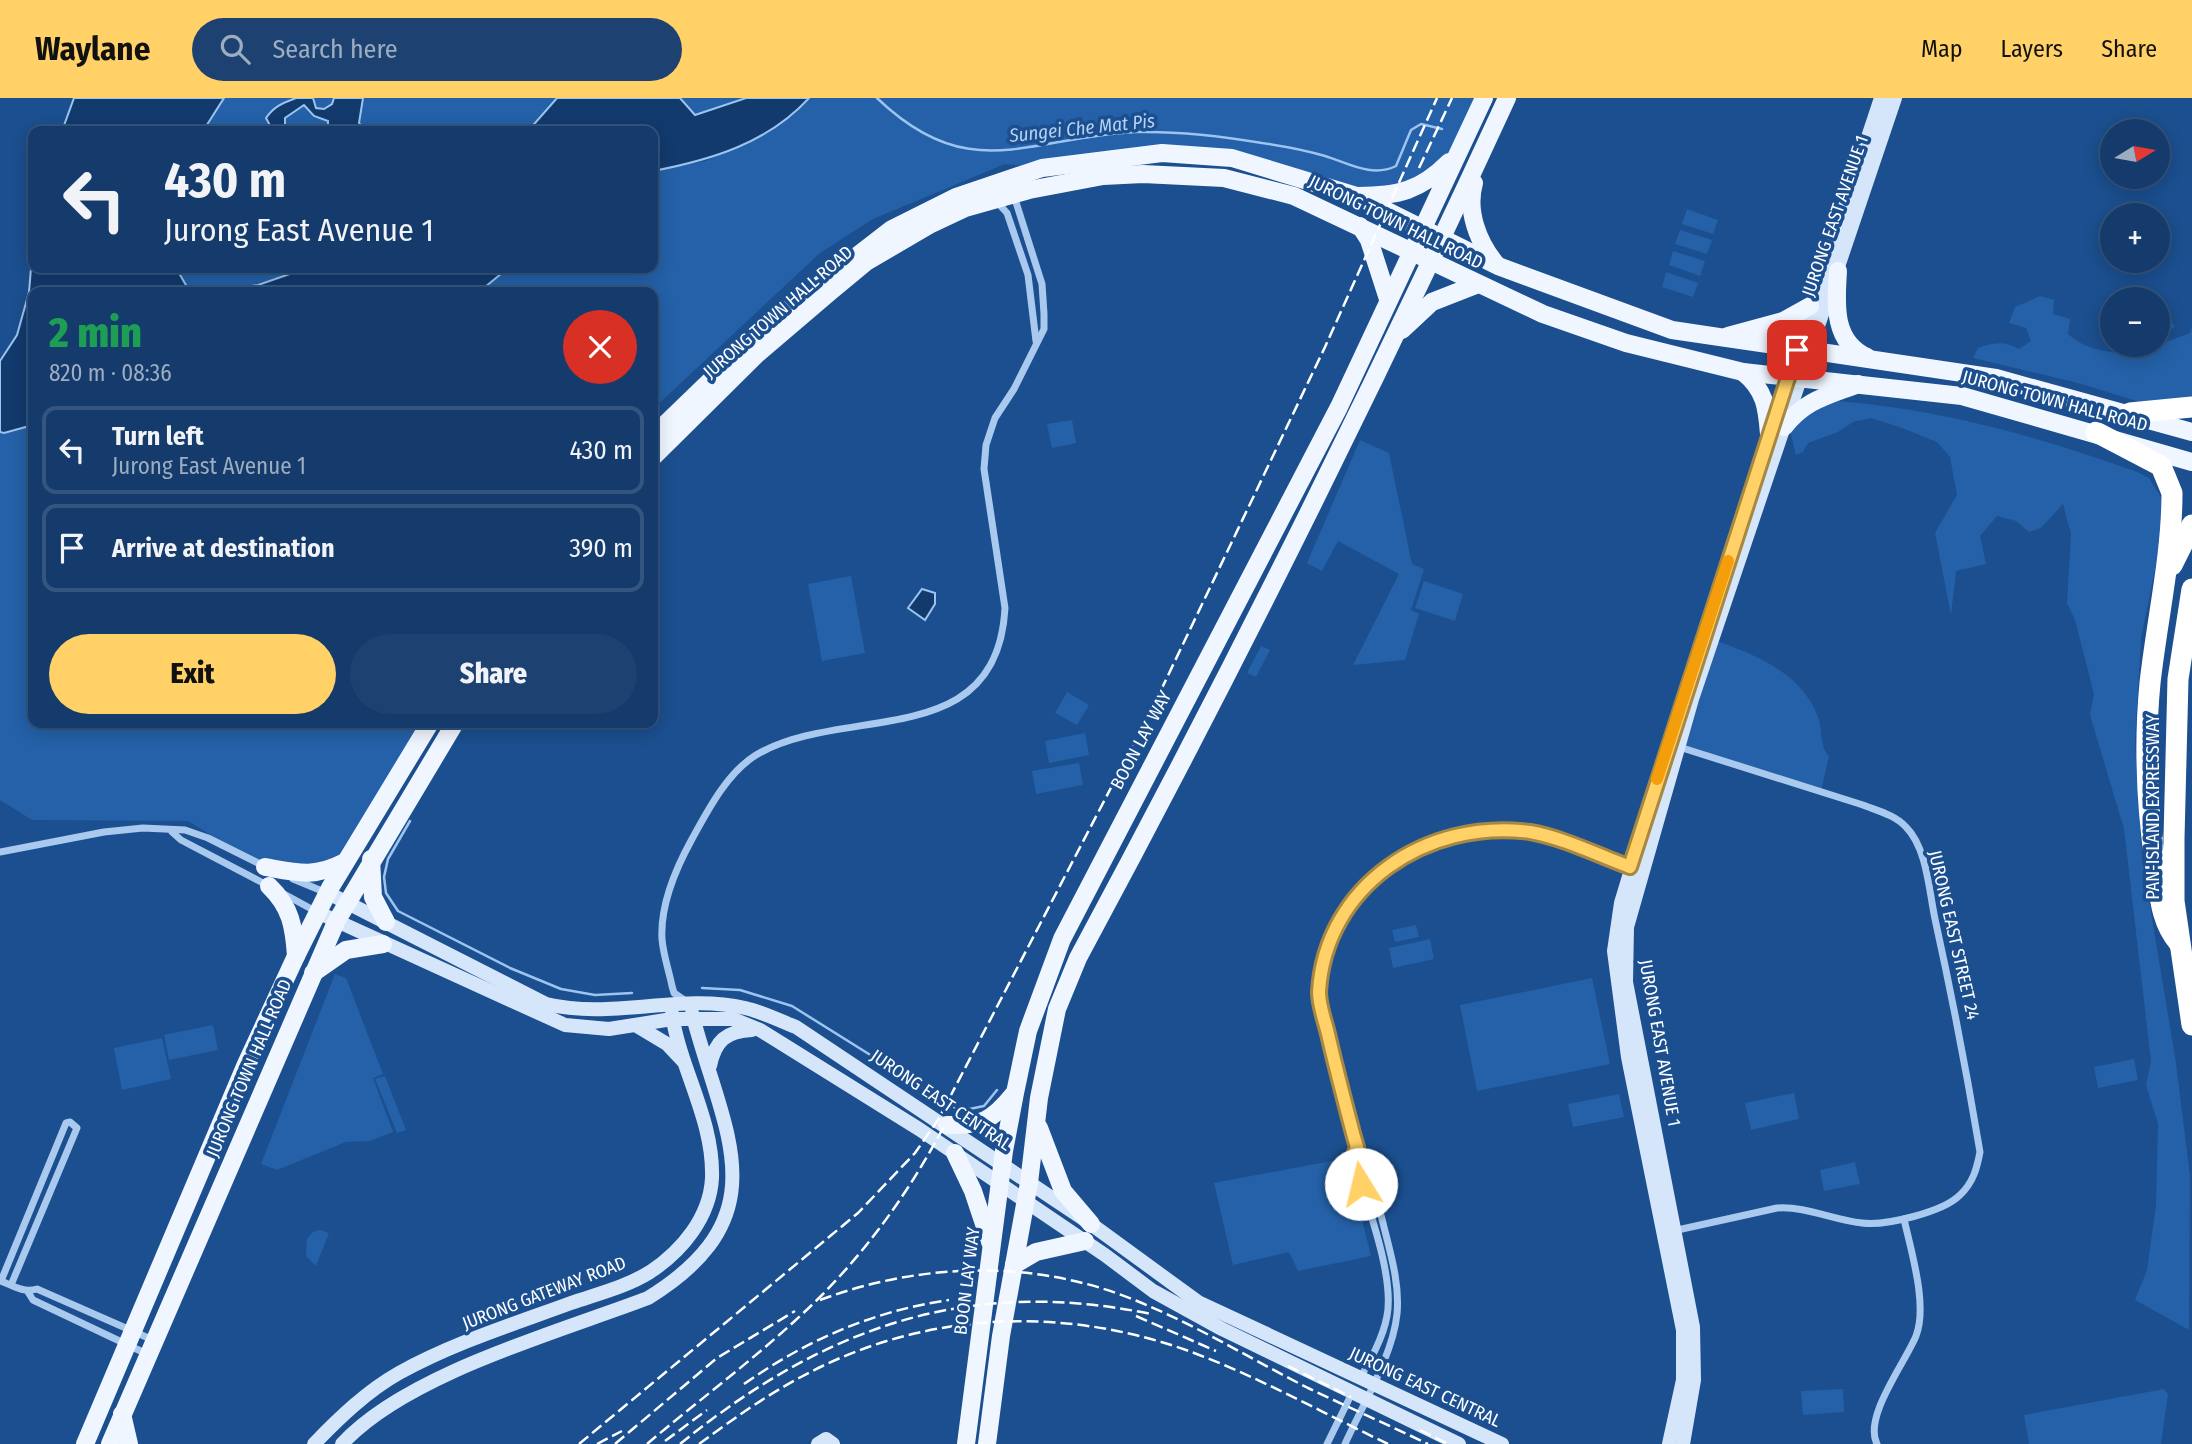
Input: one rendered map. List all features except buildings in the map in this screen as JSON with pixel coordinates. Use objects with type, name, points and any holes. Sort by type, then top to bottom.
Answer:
[{"type":"highway","points":[[2130,413],[2192,407]]},
{"type":"highway","points":[[2096,432],[2161,466],[2170,482],[2172,518],[2150,685],[2147,782],[2152,841],[2166,924],[2179,943]]},
{"type":"highway","points":[[2162,589],[2192,525]]},
{"type":"highway","name":"PAN-ISLAND EXPRESSWAY","points":[[2192,589],[2183,644],[2174,755],[2174,901],[2192,1025]]},
{"type":"main road","name":"BOON LAY WAY","points":[[966,1444],[1000,1183],[1015,1093],[1028,1031],[1064,934],[1334,418],[1484,98]]},
{"type":"main road","points":[[987,1444],[1028,1192],[1036,1122],[1057,1009],[1078,958],[1265,598],[1394,337],[1507,98]]},
{"type":"main road","name":"JURONG EAST AVENUE 1","points":[[1803,351],[1810,306],[1881,98]]},
{"type":"main road","name":"JURONG EAST AVENUE 1","points":[[1683,1444],[1695,1357],[1626,982],[1627,927],[1636,869],[1673,745],[1710,642],[1803,351],[1838,271],[1895,98]]},
{"type":"main road","points":[[1357,196],[1398,193],[1423,185],[1461,149]]},
{"type":"main road","points":[[1482,150],[1470,197],[1484,250],[1498,267]]},
{"type":"main road","name":"JURONG TOWN HALL ROAD","points":[[658,452],[756,355],[866,262],[931,223],[1042,167],[1162,153],[1232,158],[1357,196],[1498,267],[1620,314],[1672,330],[1996,378],[2192,432]]},
{"type":"main road","name":"JURONG TOWN HALL ROAD","points":[[1013,195],[1103,176],[1224,178],[1294,196],[1543,314],[1626,343],[1743,372],[1962,396],[2096,432],[2192,462]]},
{"type":"main road","points":[[994,192],[1009,189],[1013,195]]},
{"type":"main road","name":"JURONG TOWN HALL ROAD","points":[[658,431],[746,344],[821,282],[892,229],[956,197],[994,192]]},
{"type":"main road","points":[[1360,226],[1369,240],[1388,299]]},
{"type":"main road","points":[[1838,271],[1836,301],[1840,329],[1856,352],[1870,358]]},
{"type":"main road","points":[[821,282],[836,278],[842,283]]},
{"type":"main road","points":[[1394,337],[1432,302],[1478,285]]},
{"type":"main road","points":[[1717,338],[1772,325],[1810,306]]},
{"type":"main road","points":[[1743,372],[1754,381],[1766,399],[1777,431],[1809,403],[1861,383]]},
{"type":"main road","name":"JURONG TOWN HALL ROAD","points":[[85,1444],[246,1064],[317,912],[427,728]]},
{"type":"main road","name":"JURONG TOWN HALL ROAD","points":[[110,1444],[269,1079],[311,975],[345,902],[453,728]]},
{"type":"main road","points":[[371,859],[373,897],[386,922]]},
{"type":"main road","points":[[265,867],[312,874],[326,872],[346,861]]},
{"type":"main road","points":[[269,886],[284,900],[289,910],[296,956]]},
{"type":"main road","name":"JURONG EAST CENTRAL","points":[[328,893],[546,1004],[580,1011],[690,1005],[744,1007],[796,1027],[1003,1164],[1028,1192],[1085,1241],[1153,1291],[1222,1329],[1459,1444]]},
{"type":"main road","name":"JURONG EAST CENTRAL","points":[[317,912],[565,1026],[587,1029],[637,1026],[672,1006]]},
{"type":"main road","points":[[311,975],[346,950],[383,944]]},
{"type":"main road","points":[[342,1444],[366,1420],[411,1393],[474,1364],[648,1298],[691,1266],[725,1217],[734,1162],[729,1128],[690,1005]]},
{"type":"main road","name":"JURONG EAST CENTRAL","points":[[672,1006],[694,1020],[733,1020],[760,1030],[1000,1183],[1028,1192],[1091,1224],[1198,1302],[1502,1444]]},
{"type":"main road","name":"JURONG GATEWAY ROAD","points":[[314,1444],[341,1417],[400,1372],[486,1335],[649,1272],[687,1240],[702,1216],[712,1181],[712,1157],[672,1006]]},
{"type":"main road","points":[[637,1026],[667,1044],[685,1062]]},
{"type":"main road","points":[[709,1068],[713,1049],[725,1035],[760,1030]]},
{"type":"main road","points":[[947,1125],[966,1125],[996,1117],[1015,1093]]},
{"type":"main road","points":[[1036,1122],[1063,1191],[1091,1224]]},
{"type":"main road","points":[[955,1153],[973,1191],[992,1249]]},
{"type":"main road","points":[[702,1216],[725,1217]]},
{"type":"main road","points":[[702,1216],[717,1231]]},
{"type":"main road","name":"JURONG EAST AVENUE 1","points":[[1669,1444],[1685,1356],[1671,1232]]},
{"type":"main road","points":[[1014,1265],[1036,1252],[1085,1241]]},
{"type":"main road","points":[[122,1413],[129,1444]]},
{"type":"main road","points":[[818,1444],[826,1439],[833,1444]]},
{"type":"street","points":[[994,192],[1007,213],[1028,275],[1036,341]]},
{"type":"street","points":[[672,1006],[662,939],[670,888],[700,824],[732,776],[754,756],[780,743],[926,714],[952,703],[975,686],[994,661],[1004,626],[1005,608],[984,469],[986,445],[995,418],[1014,389],[1044,329],[1042,284],[1013,195]]},
{"type":"street","name":"JURONG EAST STREET 24","points":[[1671,1232],[1786,1207],[1865,1224],[1904,1219],[1959,1197],[1976,1172],[1980,1152],[1952,994],[1916,842],[1906,827],[1892,816],[1673,745]]},
{"type":"street","points":[[0,852],[104,832],[144,828],[172,832],[185,830],[328,893]]},
{"type":"street","points":[[172,832],[181,840],[317,912]]},
{"type":"street","points":[[1327,1444],[1358,1396],[1395,1326],[1397,1285],[1373,1184],[1366,1161],[1357,1147],[1319,996],[1323,964],[1334,927],[1361,890],[1380,871],[1422,846],[1476,832],[1531,832],[1636,869]]},
{"type":"street","points":[[11,1285],[77,1128],[70,1122],[66,1123],[1,1281],[28,1292],[33,1300],[150,1347]]},
{"type":"street","points":[[1345,1444],[1358,1396],[1367,1380],[1385,1325],[1388,1297],[1383,1263],[1353,1158],[1357,1147]]},
{"type":"street","points":[[1877,1444],[1875,1418],[1916,1335],[1921,1318],[1904,1219]]},
{"type":"street","points":[[28,1292],[37,1289],[150,1347]]},
{"type":"shaded area","points":[[74,98],[224,98],[206,126],[64,126]]},
{"type":"shaded area","points":[[224,98],[557,98],[532,126],[206,126]]},
{"type":"shaded area","points":[[296,98],[313,98],[316,108],[324,109],[332,104],[334,98],[363,98],[359,123],[362,126],[328,126],[328,121],[314,116],[304,105],[285,118],[285,126],[270,126],[266,118],[279,105]]},
{"type":"shaded area","points":[[557,98],[680,98],[695,115],[746,98],[809,98],[793,114],[757,138],[717,155],[658,170],[658,126],[532,126]]},
{"type":"shaded area","points":[[680,98],[746,98],[695,115]]},
{"type":"shaded area","points":[[809,98],[1484,98],[1434,177],[1372,196],[1232,158],[1042,168],[1005,164],[873,219],[820,253],[658,404],[658,287],[485,287],[502,273],[658,273],[658,170],[706,161],[791,117]]},
{"type":"shaded area","points":[[1687,209],[1718,220],[1713,234],[1682,224]]},
{"type":"shaded area","points":[[1680,230],[1712,240],[1707,254],[1675,244]]},
{"type":"shaded area","points":[[1673,251],[1705,261],[1700,276],[1669,265]]},
{"type":"shaded area","points":[[1666,272],[1698,283],[1693,297],[1662,287]]},
{"type":"shaded area","points":[[31,273],[179,273],[187,287],[29,287]]},
{"type":"shaded area","points":[[179,273],[292,273],[238,287],[187,287]]},
{"type":"shaded area","points":[[293,273],[502,273],[485,287],[245,287]]},
{"type":"shaded area","points":[[28,296],[28,426],[4,433],[0,432],[0,361],[17,335]]},
{"type":"shaded area","points":[[2040,296],[2054,300],[2053,314],[2070,319],[2068,334],[2085,345],[2100,350],[2100,357],[2170,357],[2170,340],[2190,333],[2192,327],[2192,404],[2156,407],[2078,383],[1973,358],[1978,348],[1984,346],[2004,344],[2019,349],[2031,341],[2026,328],[2009,323],[2015,307]]},
{"type":"shaded area","points":[[1837,401],[1952,418],[2064,447],[2149,478],[2162,499],[2163,529],[2141,639],[2135,742],[2142,858],[2176,1063],[2190,1176],[2189,1330],[2135,1300],[2147,1270],[2156,1205],[2158,1124],[2146,1085],[2151,1061],[2124,829],[2090,715],[2094,694],[2075,620],[2067,603],[2071,534],[2063,504],[2041,528],[2029,532],[2016,521],[1997,516],[1980,536],[1986,564],[1956,571],[1951,615],[1935,533],[1957,495],[1950,457],[1937,442],[1871,418],[1853,422],[1838,432],[1808,443],[1803,452],[1796,455],[1790,430],[1794,424],[1811,411]]},
{"type":"shaded area","points":[[1072,420],[1076,443],[1052,448],[1047,424]]},
{"type":"shaded area","points":[[28,426],[28,728],[429,728],[341,861],[310,886],[270,871],[188,821],[32,820],[0,800],[0,432]]},
{"type":"shaded area","points":[[1360,440],[1389,453],[1412,564],[1424,569],[1411,610],[1419,614],[1405,660],[1353,665],[1399,574],[1338,541],[1322,571],[1307,563]]},
{"type":"shaded area","points":[[851,576],[865,653],[822,661],[808,584]]},
{"type":"shaded area","points":[[1424,581],[1463,594],[1455,621],[1415,608]]},
{"type":"shaded area","points":[[922,589],[935,593],[935,604],[925,620],[908,608]]},
{"type":"shaded area","points":[[1714,640],[1777,668],[1791,678],[1812,704],[1819,720],[1822,743],[1829,756],[1821,791],[1678,747]]},
{"type":"shaded area","points":[[1261,646],[1270,650],[1256,677],[1247,673]]},
{"type":"shaded area","points":[[1067,692],[1089,705],[1077,725],[1055,713]]},
{"type":"shaded area","points":[[1085,733],[1089,755],[1049,763],[1045,741]]},
{"type":"shaded area","points":[[1079,763],[1083,785],[1036,794],[1032,771]]},
{"type":"shaded area","points":[[1416,925],[1419,937],[1395,942],[1392,930]]},
{"type":"shaded area","points":[[1430,939],[1434,959],[1393,968],[1389,948]]},
{"type":"shaded area","points":[[335,974],[346,978],[383,1074],[373,1078],[393,1132],[370,1141],[346,1142],[277,1170],[261,1164]]},
{"type":"shaded area","points":[[1592,978],[1610,1064],[1477,1091],[1460,1005]]},
{"type":"shaded area","points":[[213,1025],[218,1050],[169,1060],[164,1035]]},
{"type":"shaded area","points":[[162,1038],[171,1079],[122,1090],[114,1048]]},
{"type":"shaded area","points":[[2134,1059],[2138,1080],[2098,1088],[2094,1067]]},
{"type":"shaded area","points":[[385,1076],[406,1130],[397,1133],[375,1079]]},
{"type":"shaded area","points":[[1794,1093],[1799,1119],[1751,1130],[1745,1103]]},
{"type":"shaded area","points":[[1619,1094],[1624,1117],[1573,1127],[1568,1104]]},
{"type":"shaded area","points":[[1347,1158],[1371,1256],[1298,1271],[1289,1252],[1233,1265],[1214,1183]]},
{"type":"shaded area","points":[[1855,1162],[1860,1184],[1824,1191],[1820,1170]]},
{"type":"shaded area","points":[[320,1230],[329,1233],[316,1266],[306,1256],[307,1239],[313,1232]]},
{"type":"shaded area","points":[[1843,1389],[1844,1412],[1803,1415],[1801,1391]]},
{"type":"shaded area","points":[[2164,1389],[2168,1394],[2161,1444],[2029,1444],[2024,1415]]},
{"type":"waterway","name":"Sungei Che Mat Pis","points":[[877,98],[910,125],[942,142],[971,149],[1001,150],[1098,136],[1168,132],[1286,147],[1360,168],[1378,170],[1396,166],[1411,130],[1421,124],[1442,129]]},
{"type":"waterway","points":[[410,821],[388,859],[384,877],[386,893],[398,911],[510,968],[561,989],[595,995],[632,993]]},
{"type":"waterway","points":[[702,988],[740,990],[792,1006],[960,1111],[984,1106],[997,1090]]},
{"type":"railway","points":[[579,1444],[858,1213],[915,1153],[938,1120],[1152,709],[1325,347],[1437,98]]},
{"type":"railway","points":[[1419,168],[1452,98]]},
{"type":"railway","points":[[647,1444],[780,1334],[840,1276],[889,1216],[943,1128]]},
{"type":"railway","points":[[820,1300],[898,1278],[979,1270],[1019,1272],[1099,1287],[1159,1310],[1308,1388],[1428,1444]]},
{"type":"railway","points":[[744,1384],[792,1354],[842,1330],[894,1312],[949,1300]]},
{"type":"railway","points":[[680,1444],[788,1369],[843,1342],[900,1321],[959,1308],[1020,1302],[1084,1304],[1151,1314]]},
{"type":"railway","points":[[615,1444],[717,1358],[795,1311]]},
{"type":"railway","points":[[1136,1316],[1216,1351]]},
{"type":"railway","points":[[699,1444],[775,1392],[846,1355],[894,1339],[942,1328],[990,1322],[1089,1326],[1186,1350],[1263,1382],[1388,1444]]},
{"type":"railway","points":[[1288,1366],[1351,1397]]},
{"type":"railway","points":[[665,1441],[707,1410]]},
{"type":"railway","points":[[1420,1430],[1448,1444]]},
{"type":"railway","points":[[597,1444],[622,1431]]},
{"type":"slow traffic","points":[[1657,779],[1728,561]]},
{"type":"route","points":[[1361,1184],[1353,1158],[1357,1147],[1319,996],[1323,964],[1334,927],[1352,899],[1380,871],[1422,846],[1449,837],[1476,832],[1531,832],[1630,867],[1797,350]]}]
